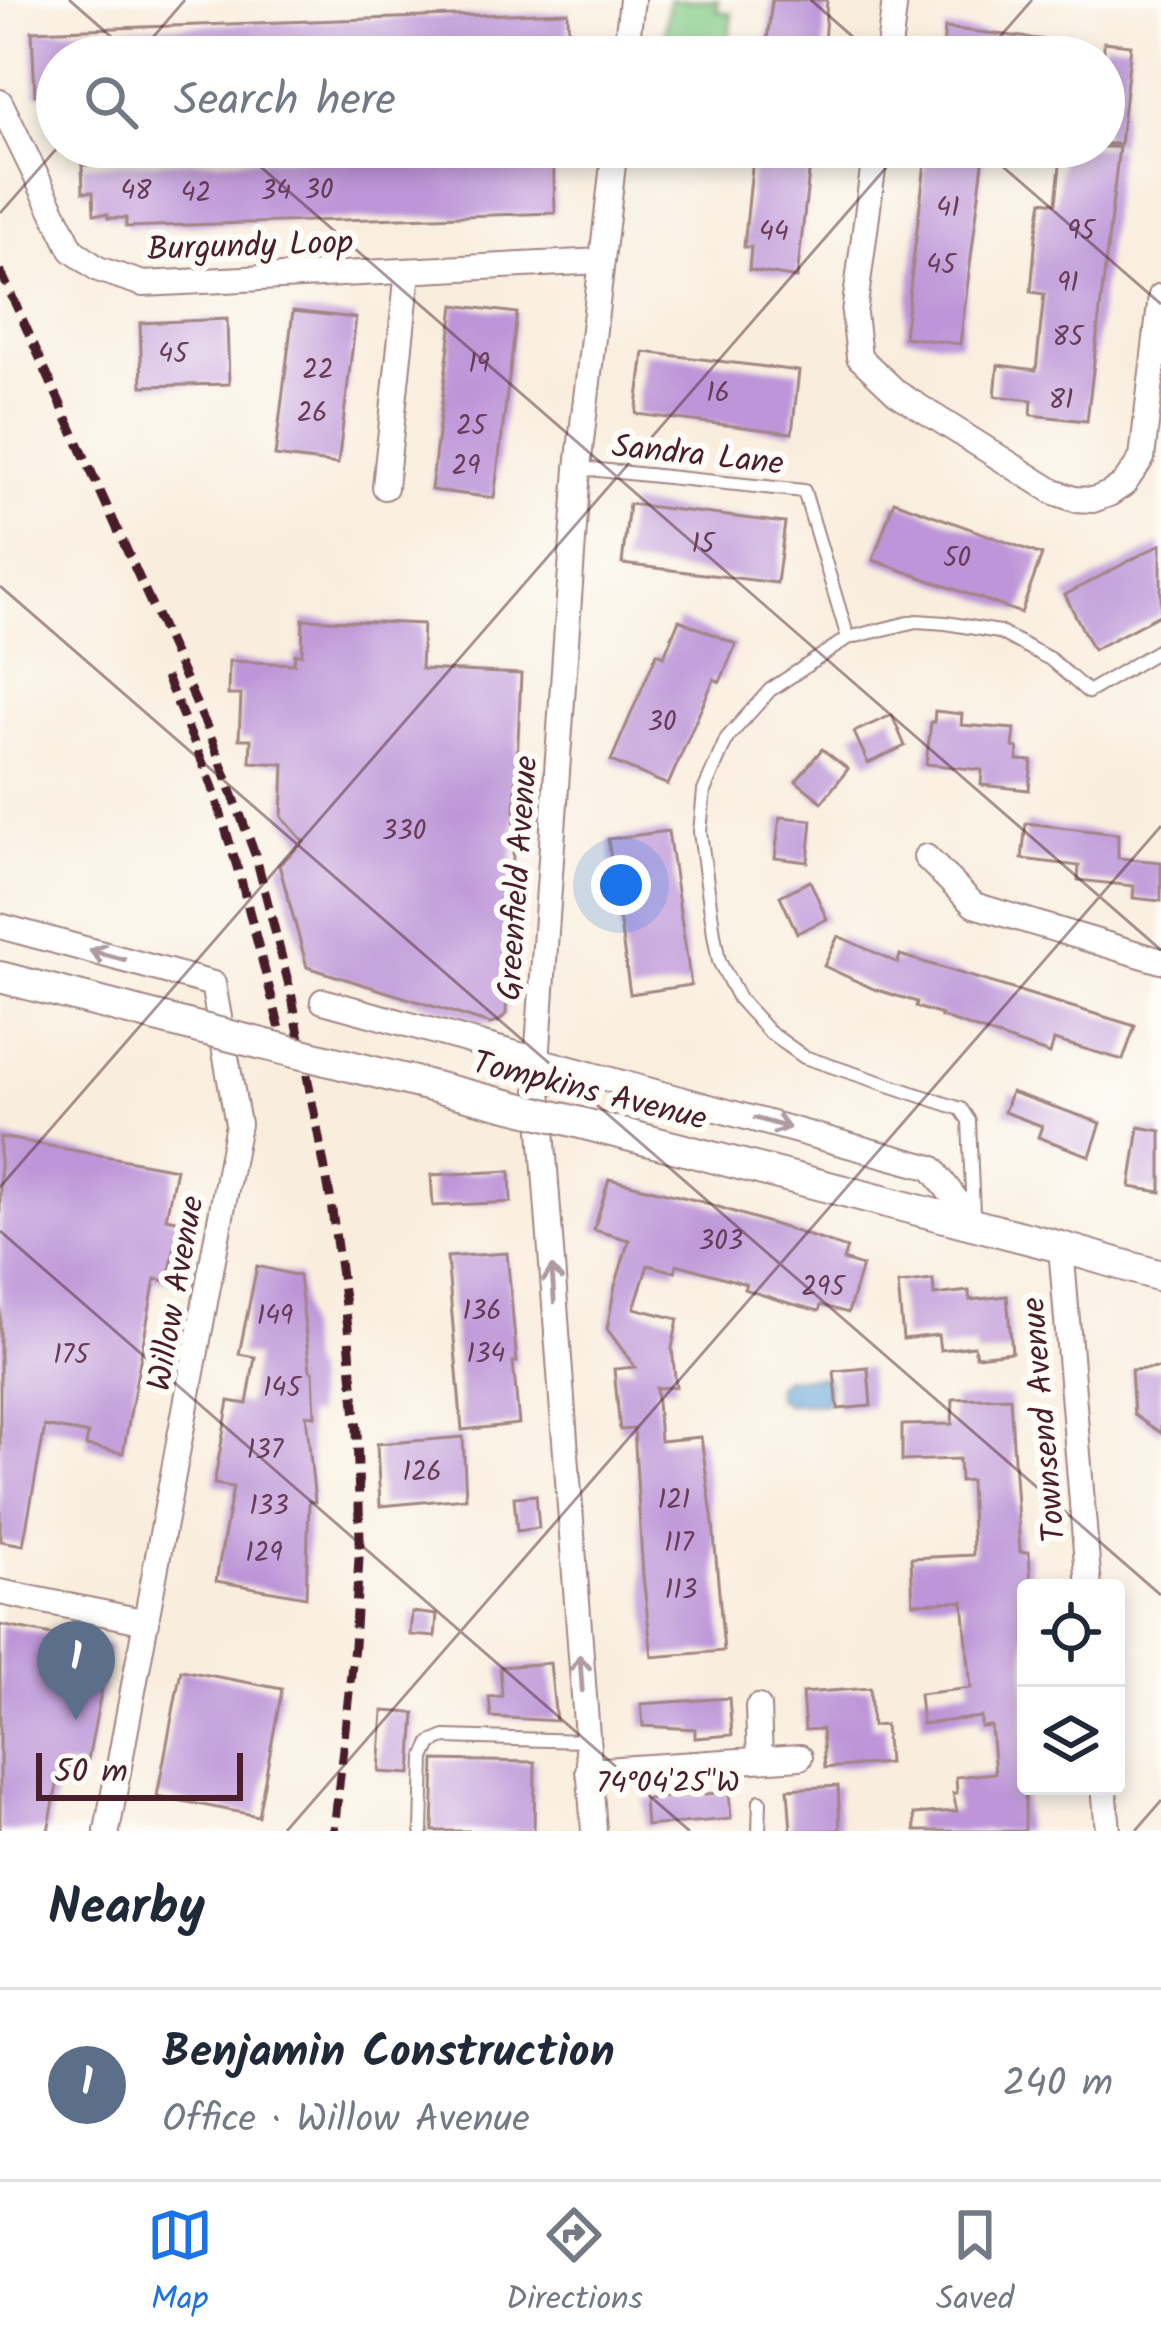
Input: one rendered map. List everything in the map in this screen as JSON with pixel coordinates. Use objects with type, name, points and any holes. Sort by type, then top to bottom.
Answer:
[{"type":"street","points":[[628,36],[632,0]]},
{"type":"street","points":[[890,36],[895,0]]},
{"type":"street","name":"Burgundy Loop","points":[[0,102],[72,250],[98,269],[143,284],[602,261]]},
{"type":"street","name":"Greenfield Avenue","points":[[594,1831],[537,1061],[578,468],[613,168]]},
{"type":"street","points":[[873,168],[854,313],[859,357],[896,393],[1054,492],[1093,500],[1109,494],[1124,484],[1142,458],[1161,296]]},
{"type":"street","points":[[385,487],[409,271]]},
{"type":"street","points":[[926,857],[974,905],[1161,961]]},
{"type":"street","name":"Willow Avenue","points":[[0,926],[213,984],[238,1124],[107,1831]]},
{"type":"street","name":"Tompkins Avenue","points":[[0,977],[974,1224],[1161,1276]]},
{"type":"street","points":[[323,1001],[932,1168],[974,1224]]},
{"type":"street","name":"Townsend Avenue","points":[[1061,1247],[1088,1579]]},
{"type":"street","points":[[0,1592],[147,1622]]},
{"type":"street","points":[[758,1707],[760,1759]]},
{"type":"street","points":[[588,1771],[800,1757]]},
{"type":"street","points":[[1105,1795],[1108,1831]]},
{"type":"lane","name":"Sandra Lane","points":[[578,468],[804,490],[848,638]]},
{"type":"lane","points":[[974,1224],[969,1121],[961,1109],[803,1057],[768,1031],[740,999],[719,961],[700,832],[706,784],[727,738],[770,690],[848,638],[916,621],[999,632],[1050,659],[1088,692],[1161,649]]},
{"type":"lane","points":[[422,1831],[424,1758],[431,1743],[446,1737],[586,1741]]},
{"type":"lane","points":[[759,1831],[760,1801]]},
{"type":"green space","points":[[669,0],[718,0],[717,11],[732,13],[729,36],[665,36]]},
{"type":"water","points":[[824,1377],[828,1381],[825,1403],[786,1404],[776,1397],[776,1386],[785,1378]]},
{"type":"building","points":[[772,0],[827,0],[824,36],[768,36]]},
{"type":"building","points":[[568,12],[569,36],[36,36],[35,95],[32,31]]},
{"type":"building","points":[[945,28],[1013,36],[944,36]]},
{"type":"building","points":[[1125,44],[1131,45],[1125,99]]},
{"type":"building","points":[[82,168],[554,168],[555,213],[126,227],[126,218],[94,214],[93,192],[83,192]]},
{"type":"building","points":[[752,168],[810,168],[797,278],[749,270],[751,247],[744,247]]},
{"type":"building","points":[[924,168],[982,168],[960,344],[904,337]]},
{"type":"building","points":[[1060,168],[1117,168],[1087,421],[1031,415],[1032,400],[995,396],[998,365],[1036,370],[1044,294],[1031,292],[1036,236],[1042,201],[1056,203]]},
{"type":"building","points":[[454,305],[517,313],[494,498],[431,490]]},
{"type":"building","points":[[293,311],[356,318],[338,464],[275,456]]},
{"type":"building","points":[[227,319],[229,384],[142,386],[140,323]]},
{"type":"building","points":[[644,352],[799,371],[792,433],[636,414]]},
{"type":"building","points":[[894,501],[1042,555],[1021,613],[873,560]]},
{"type":"building","points":[[629,504],[785,523],[777,583],[622,564]]},
{"type":"building","points":[[1161,544],[1161,614],[1093,650],[1065,595]]},
{"type":"building","points":[[303,619],[423,624],[421,669],[521,674],[506,1014],[498,1022],[490,1024],[307,967],[279,865],[304,842],[282,817],[284,764],[250,762],[251,739],[239,739],[241,695],[228,695],[229,661],[294,664],[295,654],[302,654]]},
{"type":"building","points":[[679,620],[736,644],[720,682],[714,679],[668,785],[611,761],[657,653],[664,656]]},
{"type":"building","points":[[935,711],[962,714],[961,725],[1015,729],[1017,760],[1032,761],[1029,790],[981,785],[982,770],[926,764]]},
{"type":"building","points":[[892,715],[905,746],[868,763],[854,732]]},
{"type":"building","points":[[822,749],[848,769],[822,802],[796,781]]},
{"type":"building","points":[[780,817],[812,820],[808,862],[775,858]]},
{"type":"building","points":[[1026,823],[1118,834],[1118,858],[1161,862],[1161,901],[1133,898],[1134,886],[1078,880],[1079,866],[1022,859]]},
{"type":"building","points":[[668,831],[691,985],[630,994],[608,839]]},
{"type":"building","points":[[810,881],[827,919],[797,933],[780,896]]},
{"type":"building","points":[[838,936],[898,963],[900,955],[1135,1026],[1123,1060],[1054,1040],[1050,1054],[874,989],[824,966]]},
{"type":"building","points":[[1011,1092],[1101,1123],[1090,1156],[1038,1137],[1042,1126],[1004,1112]]},
{"type":"building","points":[[1139,1127],[1161,1131],[1161,1192],[1130,1187]]},
{"type":"building","points":[[0,1137],[176,1169],[166,1218],[180,1221],[168,1281],[155,1279],[123,1453],[86,1446],[88,1434],[45,1426],[23,1545],[0,1541]]},
{"type":"building","points":[[510,1171],[511,1202],[433,1206],[431,1175]]},
{"type":"building","points":[[609,1179],[703,1202],[847,1248],[843,1260],[862,1266],[848,1313],[785,1302],[744,1289],[746,1284],[677,1264],[675,1272],[648,1265],[634,1308],[678,1319],[672,1348],[676,1387],[656,1388],[660,1441],[701,1437],[724,1651],[652,1657],[634,1429],[620,1430],[614,1369],[635,1367],[607,1329],[629,1240],[594,1230]]},
{"type":"building","points":[[507,1253],[519,1424],[462,1430],[447,1257]]},
{"type":"building","points":[[257,1266],[299,1276],[315,1416],[306,1415],[315,1502],[309,1501],[306,1597],[216,1581],[233,1487],[214,1484],[229,1401],[247,1404],[255,1357],[239,1354]]},
{"type":"building","points":[[933,1280],[934,1295],[969,1291],[970,1300],[1007,1296],[1012,1352],[976,1356],[974,1346],[940,1350],[938,1335],[903,1339],[898,1284]]},
{"type":"building","points":[[868,1368],[871,1406],[838,1409],[834,1371]]},
{"type":"building","points":[[1161,1368],[1161,1433],[1134,1415],[1131,1370]]},
{"type":"building","points":[[1010,1397],[1020,1552],[1029,1552],[1030,1579],[1017,1579],[1017,1795],[1025,1795],[1025,1831],[915,1831],[914,1814],[957,1811],[956,1777],[995,1773],[991,1726],[981,1727],[981,1717],[922,1724],[919,1694],[971,1688],[963,1601],[913,1603],[911,1558],[973,1555],[970,1480],[960,1481],[959,1459],[902,1461],[902,1425],[952,1424],[953,1399]]},
{"type":"building","points":[[463,1437],[466,1498],[380,1506],[377,1444]]},
{"type":"building","points":[[536,1495],[539,1528],[517,1531],[514,1497]]},
{"type":"building","points":[[412,1612],[437,1615],[435,1637],[410,1635]]},
{"type":"building","points":[[0,1625],[110,1646],[86,1770],[61,1765],[48,1831],[0,1831]]},
{"type":"building","points":[[550,1663],[556,1721],[491,1717],[489,1697],[502,1696],[500,1667]]},
{"type":"building","points":[[181,1670],[282,1689],[258,1816],[157,1796]]},
{"type":"building","points":[[870,1688],[872,1726],[885,1725],[888,1763],[825,1768],[822,1729],[805,1730],[802,1693]]},
{"type":"building","points":[[729,1698],[732,1735],[695,1738],[695,1729],[643,1726],[641,1704]]},
{"type":"building","points":[[383,1711],[415,1713],[411,1774],[379,1772]]},
{"type":"building","points":[[435,1760],[535,1762],[534,1831],[433,1831]]},
{"type":"building","points":[[838,1786],[840,1830],[791,1831],[788,1789]]},
{"type":"building","points":[[729,1792],[731,1819],[646,1826],[644,1799]]},
{"type":"railway","points":[[0,270],[210,734],[256,857],[292,997],[330,1196],[357,1430],[360,1540],[354,1646],[334,1831]]},
{"type":"railway","points":[[166,677],[212,785],[285,1048]]},
{"type":"place","name":"Benjamin Construction","points":[[76,1720]]}]
